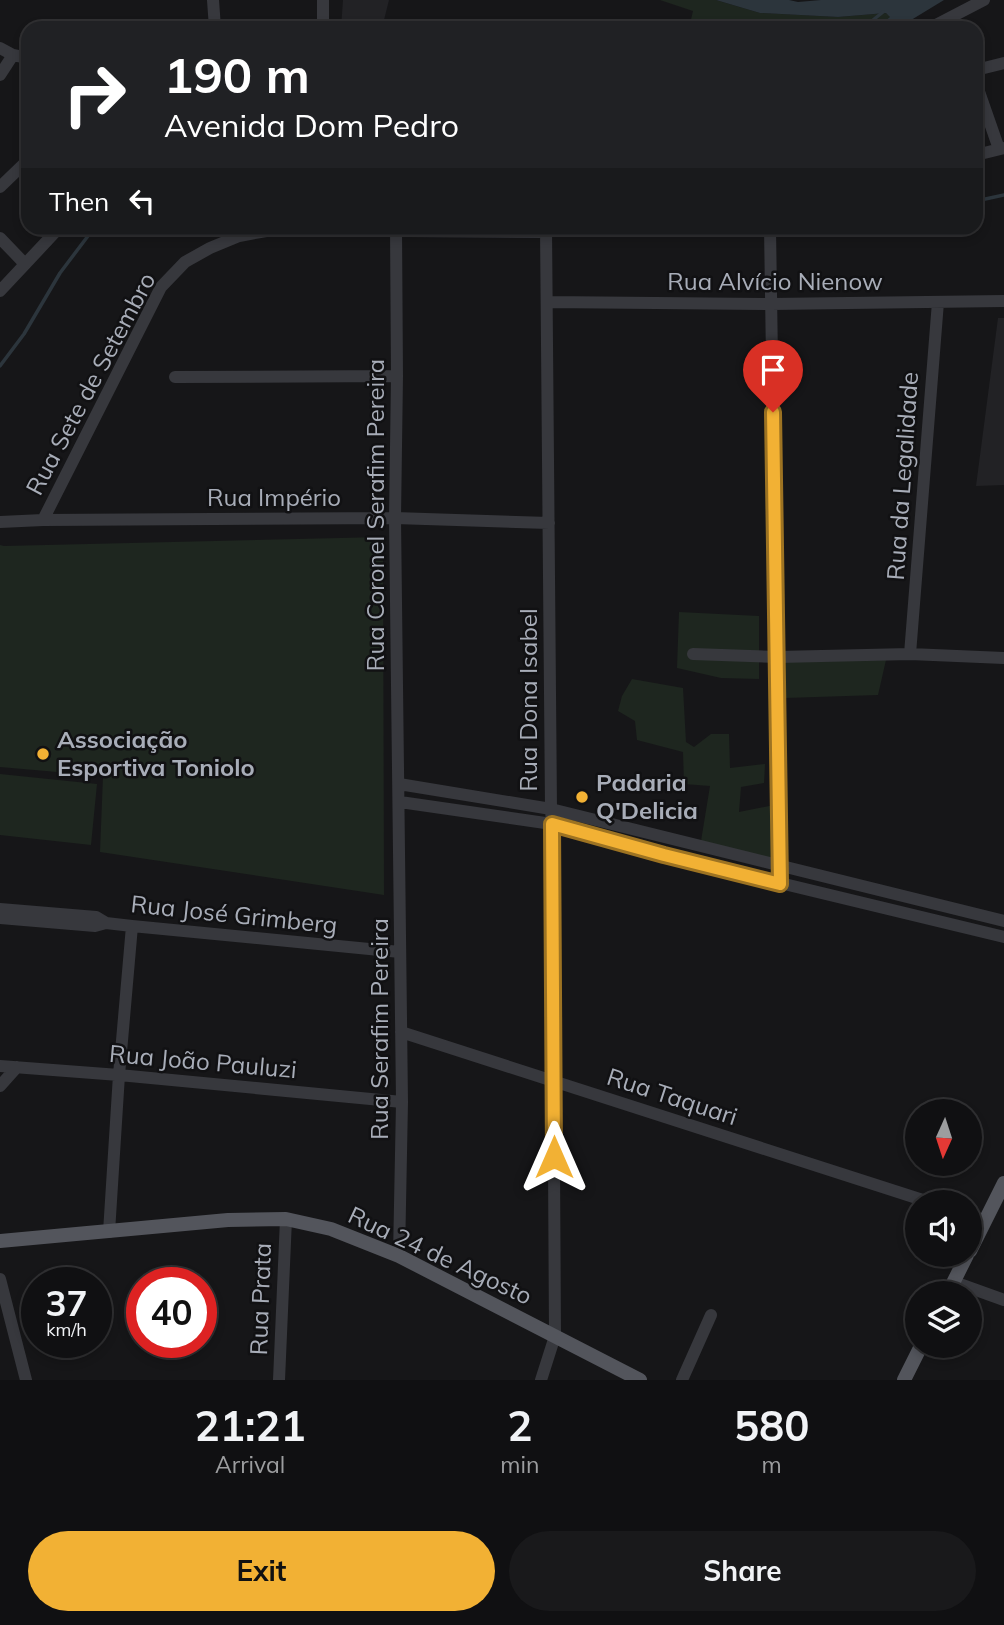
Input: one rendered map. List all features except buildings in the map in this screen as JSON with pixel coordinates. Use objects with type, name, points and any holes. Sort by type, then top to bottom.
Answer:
[{"type":"main road","points":[[982,1227],[1004,1183]]},
{"type":"main road","name":"Rua 24 de Agosto","points":[[0,1241],[228,1220],[286,1219],[331,1229],[399,1256],[640,1380]]},
{"type":"main road","points":[[904,1380],[916,1358]]},
{"type":"street","points":[[214,0],[215,21]]},
{"type":"street","points":[[323,0],[323,21]]},
{"type":"street","points":[[944,21],[984,0]]},
{"type":"street","points":[[0,48],[21,57]]},
{"type":"street","points":[[0,75],[13,55]]},
{"type":"street","points":[[983,68],[1004,63]]},
{"type":"street","points":[[983,100],[1001,148],[983,153]]},
{"type":"street","points":[[0,187],[21,167]]},
{"type":"street","points":[[0,291],[53,235]]},
{"type":"street","name":"Rua Sete de Setembro","points":[[43,520],[161,287],[185,262],[210,248],[244,235]]},
{"type":"street","name":"Rua Coronel Serafim Pereira","points":[[396,235],[395,518],[400,802]]},
{"type":"street","name":"Rua Dona Isabel","points":[[541,1380],[555,1336],[546,235]]},
{"type":"street","points":[[770,235],[780,884]]},
{"type":"street","points":[[0,238],[26,264]]},
{"type":"street","name":"Rua Alvício Nienow","points":[[547,302],[771,304],[1004,301]]},
{"type":"street","name":"Rua da Legalidade","points":[[910,654],[938,302]]},
{"type":"street","points":[[175,377],[397,376]]},
{"type":"street","name":"Rua Império","points":[[0,522],[395,518],[549,523]]},
{"type":"street","points":[[693,654],[778,657],[910,654],[1004,658]]},
{"type":"street","points":[[399,784],[551,808],[1001,921],[999,936],[664,855],[552,824],[400,802]]},
{"type":"street","name":"Rua Serafim Pereira","points":[[399,1256],[402,1102],[400,802]]},
{"type":"street","points":[[606,839],[610,824]]},
{"type":"street","points":[[664,855],[667,839]]},
{"type":"street","points":[[722,869],[726,853]]},
{"type":"street","points":[[822,893],[825,877]]},
{"type":"street","points":[[880,908],[883,892]]},
{"type":"street","points":[[935,920],[940,906]]},
{"type":"street","name":"Rua José Grimberg","points":[[0,909],[96,917],[106,923]]},
{"type":"street","name":"Rua José Grimberg","points":[[0,918],[95,926],[106,923],[400,952]]},
{"type":"street","points":[[108,1232],[132,926]]},
{"type":"street","name":"Rua Taquari","points":[[401,1032],[905,1194]]},
{"type":"street","name":"Rua João Pauluzi","points":[[0,1066],[402,1102]]},
{"type":"street","points":[[0,1086],[17,1068]]},
{"type":"street","name":"Rua Prata","points":[[279,1380],[286,1219]]},
{"type":"street","points":[[0,1279],[26,1380]]},
{"type":"street","points":[[982,1295],[1004,1300]]},
{"type":"street","points":[[682,1380],[711,1315]]},
{"type":"shaded area","points":[[343,0],[389,0],[384,21],[342,21]]},
{"type":"shaded area","points":[[660,0],[716,0],[760,13],[838,17],[886,13],[891,17],[886,21],[691,21],[693,11]]},
{"type":"shaded area","points":[[716,0],[944,0],[910,21],[885,21],[890,17],[886,13],[838,17],[760,13]]},
{"type":"shaded area","points":[[998,318],[1004,318],[1004,485],[976,486]]},
{"type":"shaded area","points":[[383,537],[384,895],[100,852],[103,776],[0,767],[0,545]]},
{"type":"shaded area","points":[[679,612],[759,616],[759,679],[721,678],[677,668]]},
{"type":"shaded area","points":[[886,660],[878,695],[785,698],[786,662]]},
{"type":"shaded area","points":[[632,679],[683,688],[686,742],[694,747],[711,734],[729,734],[730,768],[765,764],[764,783],[741,787],[739,812],[774,805],[775,865],[701,841],[710,786],[684,784],[683,752],[637,740],[635,721],[618,711],[622,696]]},
{"type":"shaded area","points":[[0,774],[97,784],[91,845],[0,835]]},
{"type":"waterway","points":[[872,21],[883,12]]},
{"type":"waterway","points":[[983,200],[1004,195]]},
{"type":"waterway","points":[[0,366],[24,334],[60,273],[89,235]]},
{"type":"place","name":"Associação Esportiva Toniolo","points":[[43,754]]},
{"type":"place","name":"Padaria Q'Delicia","points":[[582,797]]},
{"type":"route","points":[[554,1157],[552,824],[780,884],[773,412]]}]
